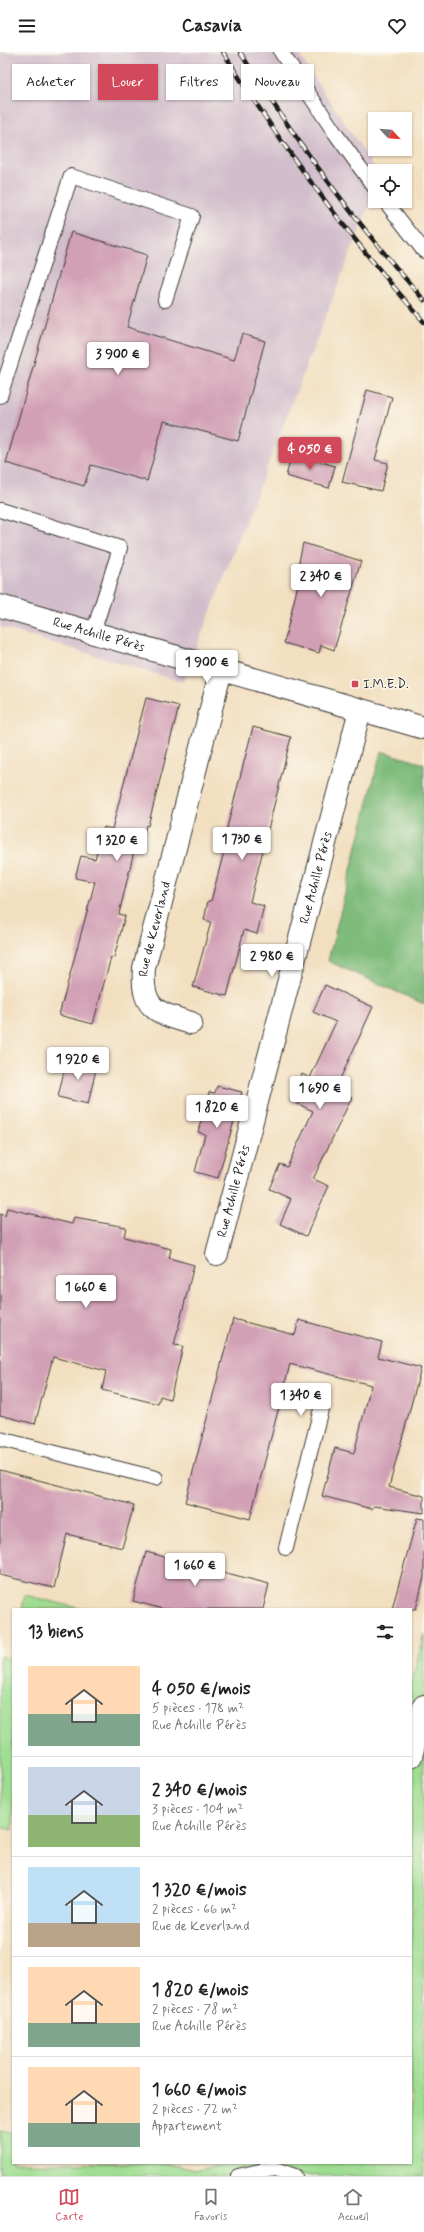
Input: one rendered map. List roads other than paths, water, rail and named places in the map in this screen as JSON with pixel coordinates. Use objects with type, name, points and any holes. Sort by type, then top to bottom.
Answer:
[{"type":"street","name":"Rue Achille Pérès","points":[[0,606],[424,728]]},
{"type":"street","name":"Rue de Keverland","points":[[191,1023],[161,1013],[151,1005],[146,998],[143,988],[144,968],[222,670]]},
{"type":"street","name":"Rue Achille Pérès","points":[[218,1254],[360,710]]},
{"type":"street","points":[[412,1752],[424,1706]]},
{"type":"lane","points":[[282,52],[328,122],[368,178]]},
{"type":"lane","points":[[0,396],[70,176],[192,216],[165,300]]},
{"type":"lane","points":[[390,208],[424,251]]},
{"type":"lane","points":[[0,510],[120,548],[93,633]]},
{"type":"lane","points":[[286,1548],[322,1405]]},
{"type":"lane","points":[[0,1439],[156,1478]]},
{"type":"lane","points":[[238,2176],[273,2168],[295,2176]]},
{"type":"railway","points":[[223,52],[269,123],[318,192],[369,258],[424,322]]},
{"type":"railway","points":[[240,52],[304,149],[374,241],[424,300]]},
{"type":"place","name":"I.M.E.D.","points":[[355,684]]}]
